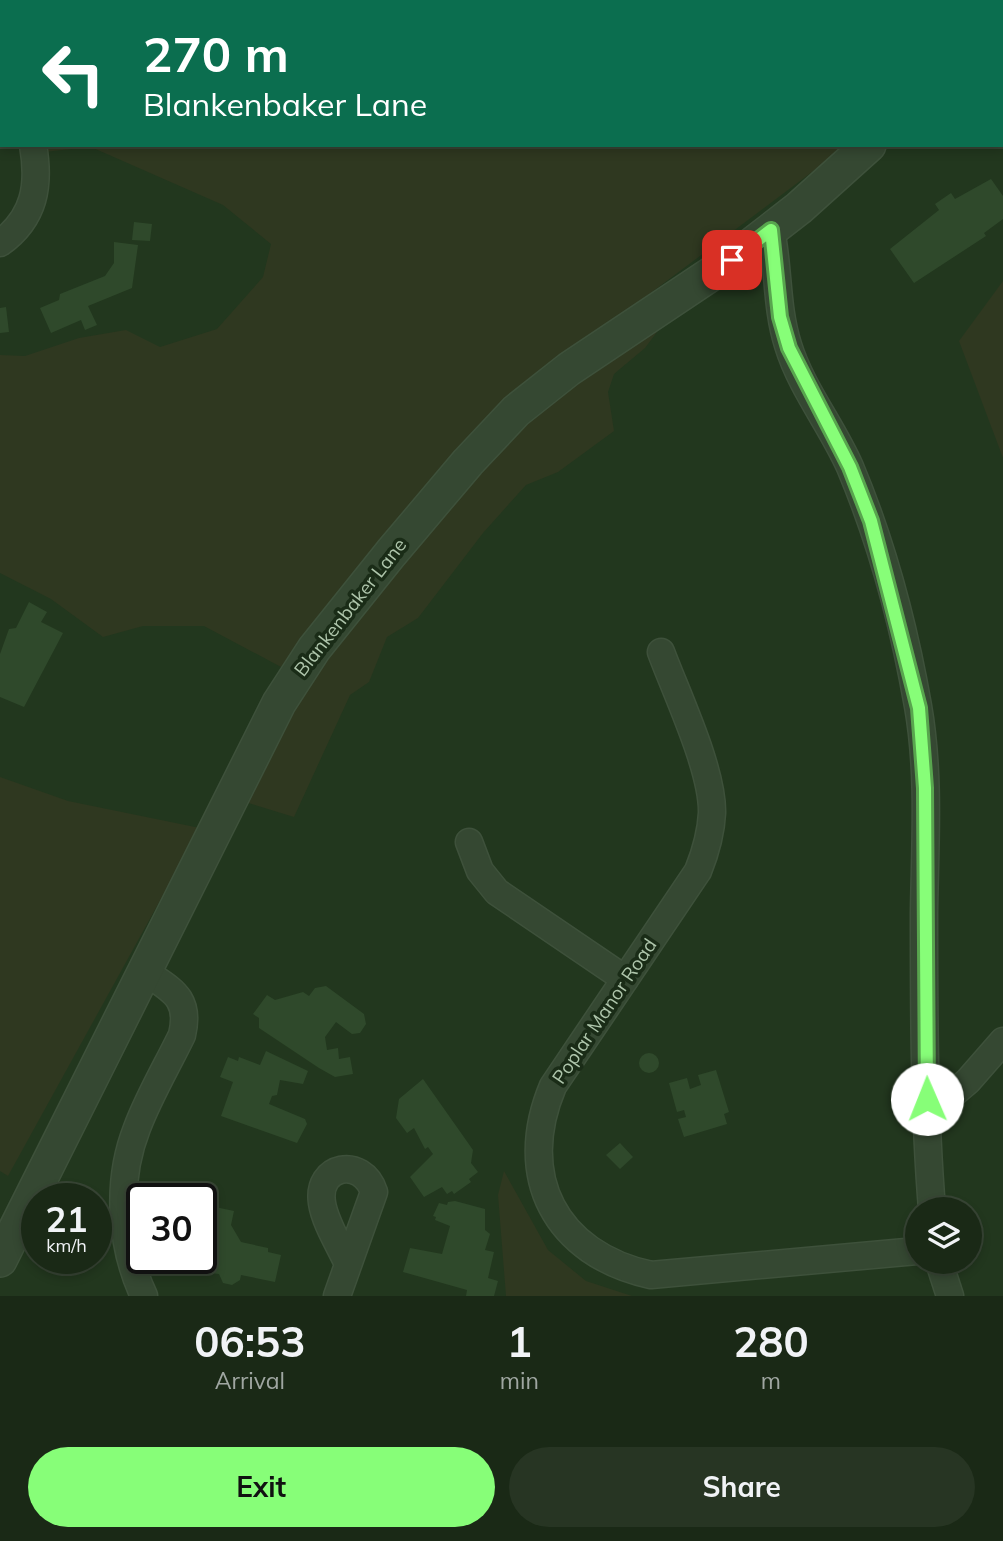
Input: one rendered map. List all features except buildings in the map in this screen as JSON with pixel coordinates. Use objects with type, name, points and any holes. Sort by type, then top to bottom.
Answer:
[{"type":"street","points":[[0,243],[32,206],[38,181],[33,147]]},
{"type":"street","name":"Blankenbaker Lane","points":[[0,1259],[300,668],[434,503],[516,411],[569,369],[657,313],[771,230],[867,147]]},
{"type":"street","points":[[771,230],[780,317],[789,348],[850,467],[871,521],[919,708],[925,788],[927,1099],[931,1197]]},
{"type":"street","name":"Poplar Manor Road","points":[[661,652],[709,787],[712,811],[709,844],[698,871],[553,1086],[541,1113],[537,1163],[545,1193],[559,1219],[579,1243],[623,1269],[651,1275],[905,1252]]},
{"type":"street","points":[[469,842],[480,871],[497,892],[625,979]]},
{"type":"street","points":[[144,971],[178,995],[185,1010],[182,1035],[136,1129],[125,1178],[122,1205],[133,1273],[144,1296]]},
{"type":"street","points":[[927,1099],[948,1098],[968,1081],[1003,1041]]},
{"type":"street","points":[[337,1296],[348,1265]]},
{"type":"street","points":[[943,1274],[950,1296]]},
{"type":"green space","points":[[43,147],[91,147],[44,152]]},
{"type":"green space","points":[[91,147],[845,147],[580,346],[478,434],[347,581],[281,667],[204,626],[143,626],[103,637],[51,599],[0,573],[0,355],[25,356],[79,338],[126,330],[160,347],[217,329],[263,277],[271,244],[223,205]]},
{"type":"green space","points":[[1003,281],[1003,458],[959,341]]},
{"type":"green space","points":[[663,324],[645,348],[614,374],[608,392],[614,431],[558,472],[526,485],[483,533],[418,618],[387,637],[369,682],[350,695],[294,817],[245,802],[300,685],[383,580],[542,403]]},
{"type":"green space","points":[[0,777],[68,801],[200,828],[8,1176],[0,1171]]},
{"type":"green space","points":[[504,1171],[548,1250],[586,1281],[632,1296],[506,1296],[498,1195]]},
{"type":"route","points":[[732,260],[771,230],[776,255],[777,299],[789,348],[850,467],[871,521],[902,634],[919,708],[925,788],[927,1099]]}]
